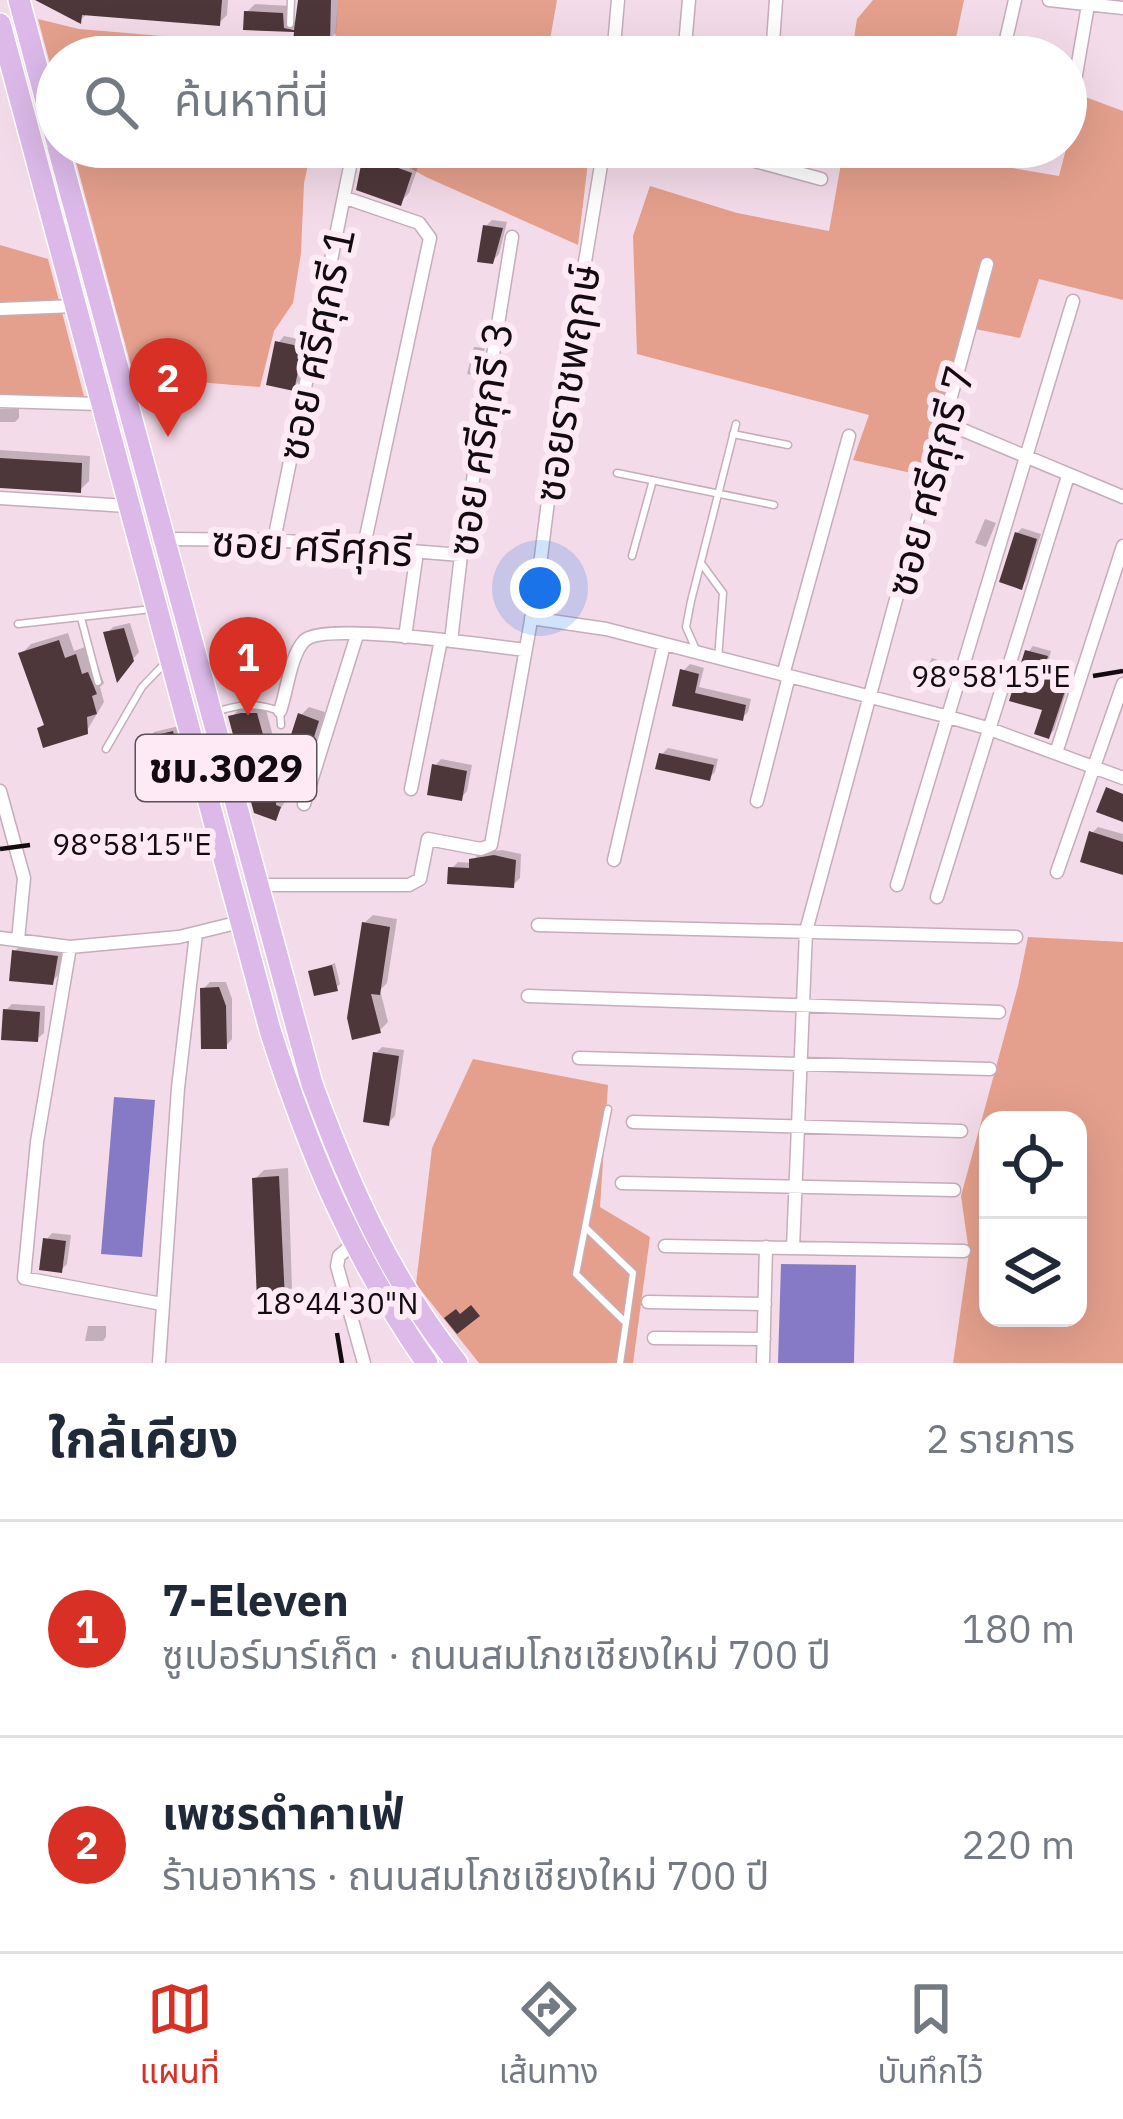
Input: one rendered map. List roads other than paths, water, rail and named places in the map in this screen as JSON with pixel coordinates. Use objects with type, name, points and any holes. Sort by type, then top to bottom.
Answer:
[{"type":"main road","name":"ชม.3029","points":[[19,0],[36,63]]},
{"type":"main road","name":"ชม.3029","points":[[0,24],[36,159]]},
{"type":"main road","name":"ชม.3029","points":[[38,168],[168,661],[301,1126],[353,1244],[427,1363]]},
{"type":"main road","name":"ชม.3029","points":[[64,168],[311,1084],[374,1234],[457,1363]]},
{"type":"street","points":[[615,36],[618,0]]},
{"type":"street","points":[[686,36],[689,0]]},
{"type":"street","points":[[773,36],[776,0]]},
{"type":"street","points":[[1007,36],[1015,0]]},
{"type":"street","points":[[1049,0],[1123,8]]},
{"type":"street","points":[[1083,36],[1088,5]]},
{"type":"street","name":"ซอย ศรีศุกรี 1","points":[[274,540],[351,168]]},
{"type":"street","name":"ซอยราชพฤกษ์","points":[[256,885],[409,885],[420,879],[428,839],[481,849],[491,845],[601,168]]},
{"type":"street","points":[[783,168],[821,179]]},
{"type":"street","points":[[346,198],[419,223],[430,238],[364,546]]},
{"type":"street","name":"ซอย ศรีศุกรี 3","points":[[411,789],[446,641],[512,237]]},
{"type":"street","name":"ซอย ศรีศุกรี 7","points":[[793,1248],[806,931],[987,264]]},
{"type":"street","points":[[897,885],[1073,302]]},
{"type":"street","points":[[0,310],[75,306]]},
{"type":"street","points":[[0,401],[100,404]]},
{"type":"street","points":[[946,423],[1123,497]]},
{"type":"street","points":[[757,801],[849,436]]},
{"type":"street","points":[[937,897],[1068,476]]},
{"type":"street","points":[[0,498],[128,506]]},
{"type":"street","name":"ซอย ศรีศุกรี","points":[[164,539],[274,540],[461,555]]},
{"type":"street","points":[[1056,753],[1123,546]]},
{"type":"street","points":[[405,637],[417,552]]},
{"type":"street","points":[[531,618],[593,626],[945,716],[1123,778]]},
{"type":"street","points":[[281,718],[301,644],[318,633],[525,650]]},
{"type":"street","points":[[304,804],[357,634]]},
{"type":"street","points":[[614,860],[664,644]]},
{"type":"street","points":[[1057,872],[1123,684]]},
{"type":"street","points":[[0,791],[24,878],[18,940]]},
{"type":"street","points":[[0,938],[70,947],[196,934],[240,922]]},
{"type":"street","points":[[538,925],[1016,938]]},
{"type":"street","points":[[159,1363],[178,1088],[196,934]]},
{"type":"street","points":[[70,947],[37,1142],[24,1278],[162,1304]]},
{"type":"street","points":[[529,996],[999,1012]]},
{"type":"street","points":[[579,1058],[990,1069]]},
{"type":"street","points":[[633,1123],[961,1131]]},
{"type":"street","points":[[622,1183],[955,1190]]},
{"type":"street","points":[[353,1244],[339,1256],[337,1266],[364,1363]]},
{"type":"street","points":[[665,1246],[964,1251]]},
{"type":"street","points":[[763,1363],[766,1247]]},
{"type":"street","points":[[648,1302],[765,1304]]},
{"type":"street","points":[[654,1338],[764,1339]]},
{"type":"lane","points":[[290,24],[291,0]]},
{"type":"lane","points":[[698,653],[686,627],[736,424]]},
{"type":"lane","points":[[733,434],[788,446]]},
{"type":"lane","points":[[617,473],[774,505]]},
{"type":"lane","points":[[632,556],[652,480]]},
{"type":"lane","points":[[701,562],[723,593],[718,659]]},
{"type":"lane","points":[[18,624],[154,608]]},
{"type":"lane","points":[[81,618],[98,682]]},
{"type":"lane","points":[[106,749],[142,687],[168,661]]},
{"type":"lane","points":[[211,713],[245,703],[281,718]]},
{"type":"lane","points":[[608,1109],[576,1274],[626,1323]]},
{"type":"lane","points":[[584,1226],[633,1274],[620,1363]]},
{"type":"place","name":"เพชรดำคาเฟ่","points":[[168,437]]},
{"type":"place","name":"7-Eleven","points":[[248,716]]}]
